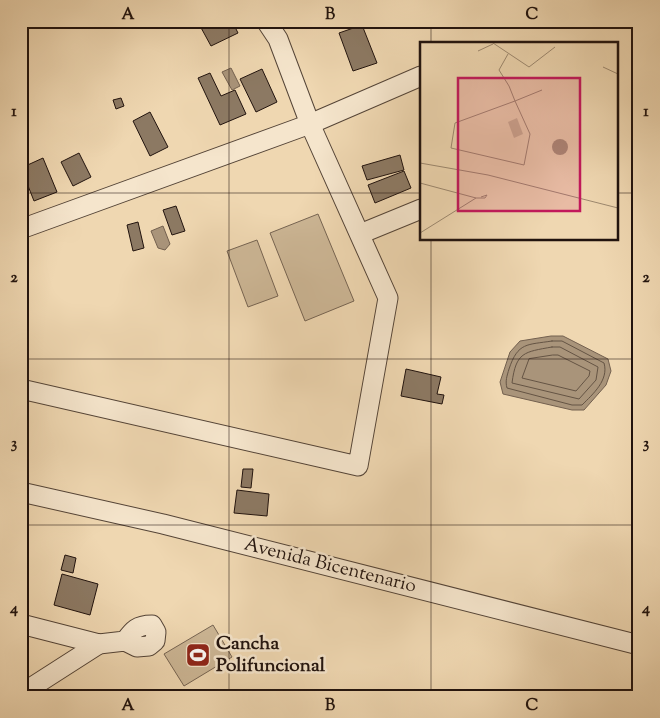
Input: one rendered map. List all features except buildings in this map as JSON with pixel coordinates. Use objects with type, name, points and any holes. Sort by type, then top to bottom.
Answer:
[{"type":"street","points":[[21,389],[358,466],[388,298],[310,124],[278,39],[266,21]]},
{"type":"street","points":[[21,229],[310,124],[420,76]]},
{"type":"street","points":[[360,234],[420,209]]},
{"type":"street","name":"Avenida Bicentenario","points":[[21,492],[173,526],[639,645]]},
{"type":"street","points":[[21,624],[99,644],[125,642]]},
{"type":"street","points":[[21,694],[99,644]]},
{"type":"shaded area","points":[[318,214],[354,301],[305,321],[270,233]]},
{"type":"shaded area","points":[[257,240],[278,296],[248,307],[227,251]]},
{"type":"shaded area","name":"Cancha Polifuncional","points":[[213,625],[232,657],[184,686],[164,654]]},
{"type":"water","points":[[231,68],[240,86],[232,90],[222,72]]},
{"type":"water","points":[[163,226],[170,244],[165,250],[158,248],[151,231]]},
{"type":"water","points":[[563,336],[608,359],[611,371],[606,385],[584,410],[572,410],[503,394],[500,382],[510,352],[520,341]]},
{"type":"place","name":"Cancha Polifuncional","points":[[198,655]]}]
